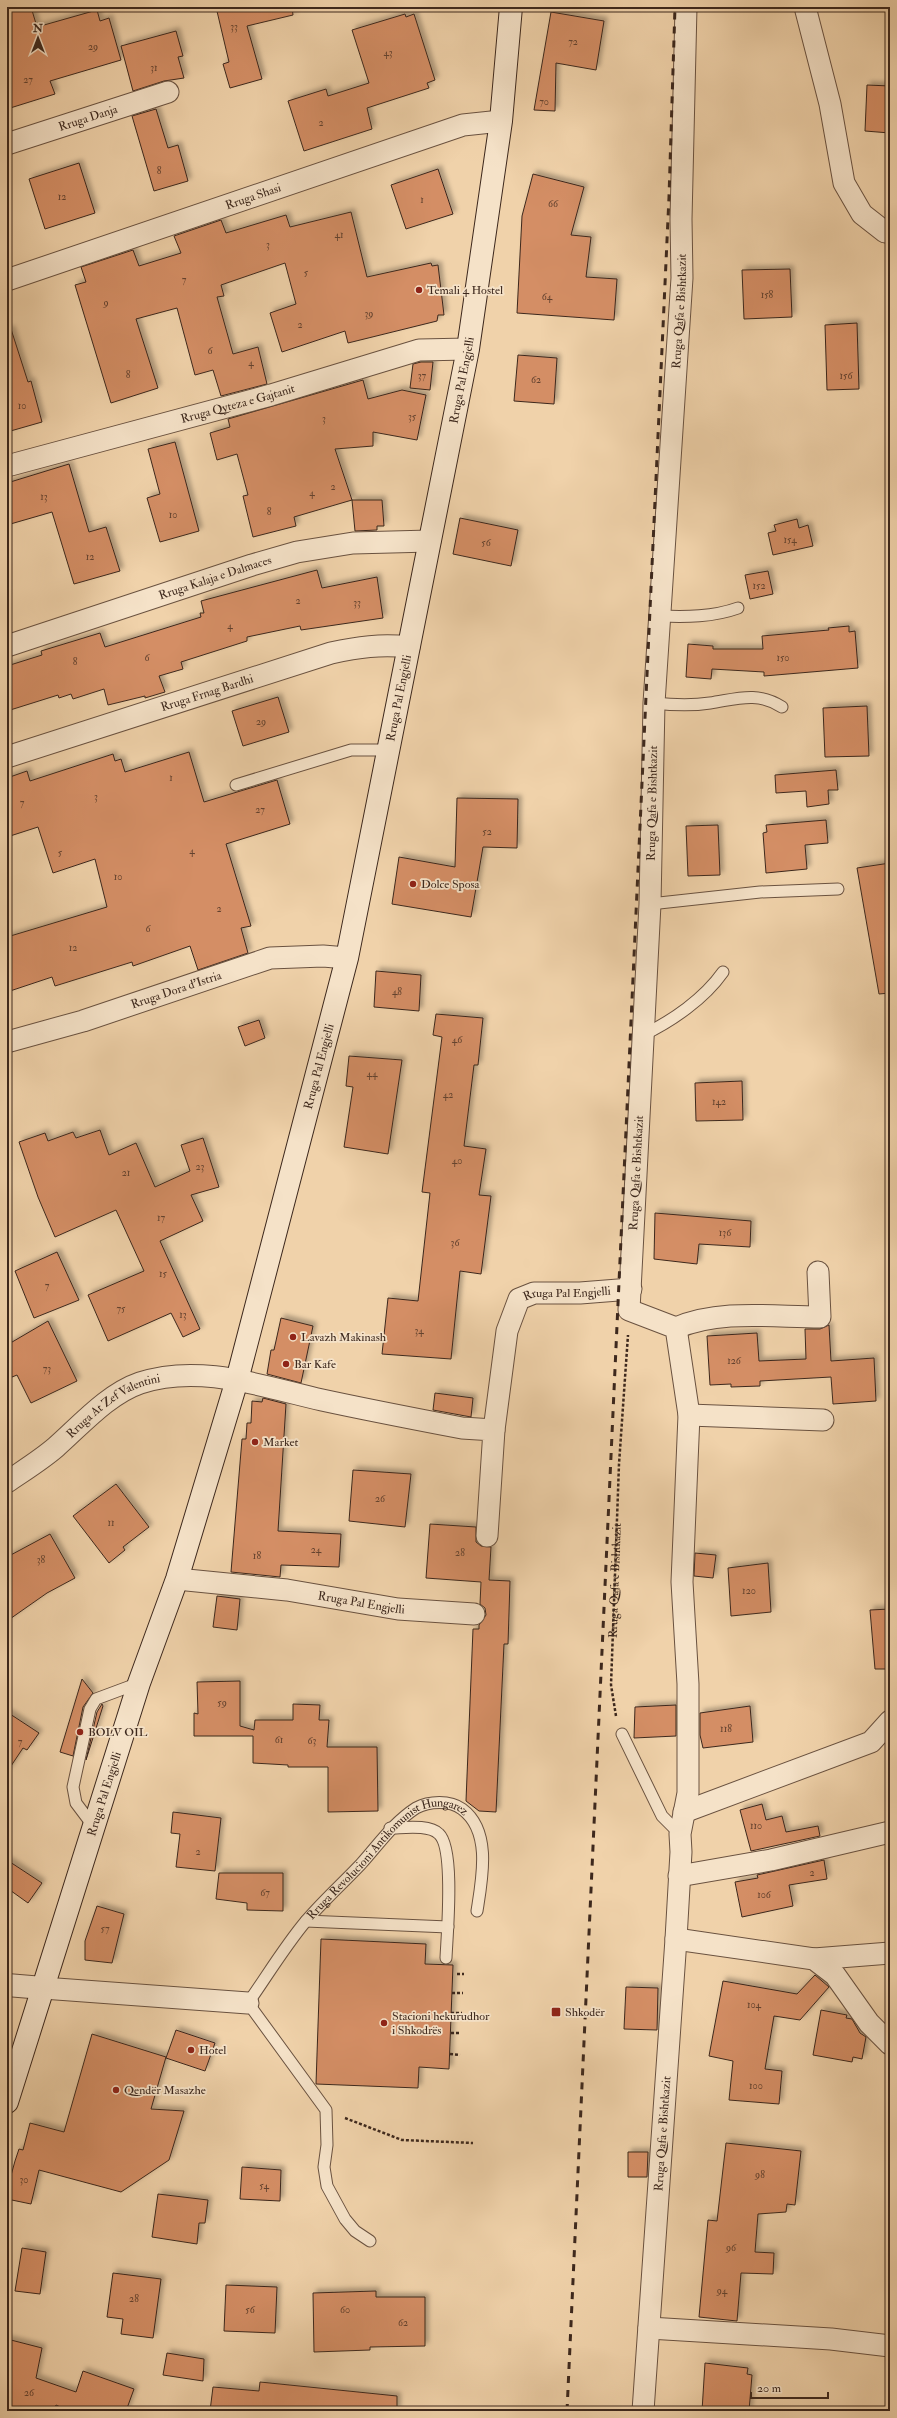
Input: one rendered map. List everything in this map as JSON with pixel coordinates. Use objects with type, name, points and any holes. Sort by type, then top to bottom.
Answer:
[{"type":"main road","name":"Rruga Pal Engjelli","points":[[7,2102],[139,1683],[178,1579],[237,1380],[347,958],[390,750],[468,349],[501,121],[511,7]]},
{"type":"main road","points":[[7,1985],[43,1988]]},
{"type":"street","name":"Rruga Qafa e Bishtkazit","points":[[629,1310],[650,904],[654,703],[682,278],[681,219],[686,7]]},
{"type":"street","points":[[805,7],[830,104],[844,183],[862,214],[885,232]]},
{"type":"street","name":"Rruga Danja","points":[[7,144],[168,92]]},
{"type":"street","name":"Rruga Shasi","points":[[7,280],[463,125],[501,121]]},
{"type":"street","name":"Rruga Qyteza e Gajtanit","points":[[7,466],[272,395],[419,350],[468,349]]},
{"type":"street","name":"Rruga Kalaja e Dalmaces","points":[[7,646],[297,552],[353,543],[430,541]]},
{"type":"street","name":"Rruga Frnag Bardhi","points":[[7,757],[331,653],[364,646],[384,644],[409,647]]},
{"type":"street","name":"Rruga Dora d'Istria","points":[[7,1042],[83,1021],[270,958],[323,956],[347,958]]},
{"type":"street","points":[[629,1310],[676,1328],[692,1321],[719,1317],[820,1317],[818,1272]]},
{"type":"street","name":"Rruga Pal Engjelli","points":[[487,1536],[494,1430],[507,1331],[519,1299],[534,1293],[580,1293],[631,1289]]},
{"type":"street","name":"Rruga Qafa e Bishtkazit","points":[[643,2411],[676,1939],[681,1852],[680,1834],[688,1793],[689,1746],[682,1582],[689,1415],[676,1328]]},
{"type":"street","name":"Rruga At Zef Valentini","points":[[7,1482],[54,1448],[102,1407],[139,1383],[165,1377],[191,1375],[237,1380]]},
{"type":"street","points":[[237,1380],[462,1428],[494,1430]]},
{"type":"street","points":[[689,1415],[823,1420]]},
{"type":"street","name":"Rruga Pal Engjelli","points":[[178,1579],[288,1590],[398,1609],[474,1614]]},
{"type":"street","points":[[684,1812],[871,1742],[890,1721]]},
{"type":"street","points":[[679,1876],[771,1860],[890,1832]]},
{"type":"street","points":[[676,1939],[814,1959],[890,1953]]},
{"type":"street","points":[[814,1959],[835,1975],[869,2023],[890,2044]]},
{"type":"street","points":[[43,1988],[248,2003]]},
{"type":"street","points":[[649,2328],[831,2339],[890,2346]]},
{"type":"lane","points":[[660,616],[694,616],[724,613],[738,608]]},
{"type":"lane","points":[[654,703],[673,705],[704,704],[759,697],[770,699],[782,707]]},
{"type":"lane","name":"Rruga Pal Engjelli","points":[[236,785],[351,750],[390,750]]},
{"type":"lane","points":[[650,904],[760,892],[838,889]]},
{"type":"lane","points":[[643,1035],[678,1015],[718,980],[724,972]]},
{"type":"lane","points":[[94,1827],[76,1802],[73,1787],[90,1709],[96,1699],[139,1683]]},
{"type":"lane","points":[[622,1734],[662,1816],[680,1834]]},
{"type":"lane","name":"Rruga Revolucioni Antikomunist Hungarez","points":[[248,2003],[306,1921],[361,1864],[390,1828],[417,1808],[430,1802],[459,1806],[470,1815],[477,1826],[482,1843],[481,1882],[477,1911]]},
{"type":"lane","points":[[390,1828],[428,1829],[438,1833],[446,1847],[448,1867],[448,1928],[446,1958]]},
{"type":"lane","points":[[306,1921],[448,1928]]},
{"type":"lane","points":[[248,2003],[326,2110],[328,2145],[324,2167],[327,2186],[345,2219],[355,2231],[370,2241]]},
{"type":"path","name":"Rruga Qafa e Bishtkazit","points":[[622,1734],[613,1706],[611,1685],[619,1464],[629,1310]]},
{"type":"path","points":[[452,1993],[463,1993]]},
{"type":"path","points":[[451,2013],[462,2013]]},
{"type":"path","points":[[451,2033],[461,2033]]},
{"type":"path","points":[[450,2054],[460,2054]]},
{"type":"path","points":[[326,2110],[402,2140],[473,2143]]},
{"type":"building","points":[[25,7],[31,7],[37,27],[97,10],[100,21],[109,18],[121,60],[50,81],[55,94],[7,109],[7,13]]},
{"type":"building","points":[[216,7],[292,7],[293,15],[247,26],[262,79],[230,88],[223,64],[229,62]]},
{"type":"building","points":[[551,12],[604,21],[596,70],[556,63],[555,111],[534,110]]},
{"type":"building","points":[[405,14],[406,17],[414,14],[435,80],[427,83],[429,88],[367,108],[372,129],[304,151],[288,101],[326,89],[328,96],[369,83],[352,30]]},
{"type":"building","points":[[176,31],[183,56],[178,57],[184,78],[164,81],[133,91],[121,46]]},
{"type":"building","points":[[867,85],[890,86],[890,133],[865,131]]},
{"type":"building","points":[[156,109],[168,148],[178,145],[188,181],[154,191],[132,116]]},
{"type":"building","points":[[79,163],[95,213],[45,229],[29,179]]},
{"type":"building","points":[[438,169],[453,214],[406,229],[391,185]]},
{"type":"building","points":[[533,174],[584,187],[571,235],[591,237],[586,277],[617,279],[614,320],[517,313],[522,216]]},
{"type":"building","points":[[351,212],[367,277],[431,263],[432,266],[438,265],[444,315],[438,315],[437,321],[348,343],[345,331],[282,352],[270,313],[296,304],[285,263],[221,285],[224,296],[217,297],[233,354],[258,347],[267,384],[221,396],[213,370],[195,375],[177,308],[136,319],[158,388],[111,403],[75,285],[86,282],[81,267],[133,250],[139,266],[181,253],[174,236],[221,220],[226,233],[286,215],[290,227]]},
{"type":"building","points":[[790,269],[792,317],[744,319],[742,270]]},
{"type":"building","points":[[857,323],[859,389],[827,390],[825,325]]},
{"type":"building","points":[[11,329],[28,382],[31,381],[42,422],[7,432],[7,330]]},
{"type":"building","points":[[518,355],[557,358],[554,404],[514,401]]},
{"type":"building","points":[[433,362],[430,390],[410,388],[413,364]]},
{"type":"building","points":[[363,380],[368,399],[402,390],[426,395],[417,440],[373,432],[373,446],[335,449],[352,500],[294,517],[296,526],[253,537],[243,496],[248,495],[237,454],[217,460],[210,433],[230,427],[228,419]]},
{"type":"building","points":[[175,442],[199,531],[160,542],[147,498],[160,494],[148,449]]},
{"type":"building","points":[[69,464],[89,532],[106,527],[120,571],[74,584],[52,512],[7,525],[7,483]]},
{"type":"building","points":[[352,500],[382,500],[384,526],[377,526],[377,530],[355,531]]},
{"type":"building","points":[[460,518],[518,530],[511,566],[453,554]]},
{"type":"building","points":[[797,519],[799,528],[808,525],[813,546],[773,555],[768,533],[776,531],[774,525]]},
{"type":"building","points":[[317,570],[322,588],[377,577],[383,618],[301,630],[300,626],[247,637],[247,641],[181,662],[183,669],[159,676],[165,692],[145,698],[145,696],[108,705],[104,689],[73,699],[71,694],[59,698],[58,695],[7,711],[7,666],[42,655],[41,651],[100,633],[105,647],[201,617],[200,613],[204,613],[201,601]]},
{"type":"building","points":[[768,571],[773,594],[750,599],[745,575]]},
{"type":"building","points":[[849,626],[849,632],[855,631],[858,668],[764,676],[764,672],[712,669],[711,679],[686,677],[688,644],[713,646],[713,649],[763,649],[762,636],[829,630],[828,628]]},
{"type":"building","points":[[278,697],[289,732],[243,746],[232,711]]},
{"type":"building","points":[[867,706],[869,756],[825,757],[823,708]]},
{"type":"building","points":[[189,752],[204,802],[277,780],[290,824],[226,844],[251,926],[241,928],[248,953],[198,970],[190,946],[133,966],[132,962],[55,986],[52,977],[7,992],[7,937],[107,907],[95,859],[53,873],[38,827],[7,837],[7,778],[27,771],[30,781],[113,754],[115,761],[121,759],[125,772]]},
{"type":"building","points":[[836,770],[838,790],[828,790],[829,804],[807,807],[806,791],[776,793],[775,775]]},
{"type":"building","points":[[457,798],[518,799],[517,848],[483,847],[471,917],[392,904],[399,857],[455,867]]},
{"type":"building","points":[[826,820],[828,843],[805,845],[807,869],[766,873],[763,833],[767,832],[766,825]]},
{"type":"building","points":[[718,825],[720,875],[688,876],[686,826]]},
{"type":"building","points":[[890,863],[890,993],[879,994],[857,868]]},
{"type":"building","points":[[376,971],[421,975],[419,1011],[374,1007]]},
{"type":"building","points":[[436,1014],[483,1018],[478,1065],[474,1065],[464,1146],[486,1149],[479,1195],[491,1196],[481,1274],[460,1271],[451,1359],[382,1354],[388,1298],[418,1301],[430,1193],[422,1192],[442,1037],[433,1035]]},
{"type":"building","points":[[259,1020],[265,1038],[245,1046],[238,1027]]},
{"type":"building","points":[[349,1056],[402,1060],[388,1154],[344,1147],[353,1087],[346,1086]]},
{"type":"building","points":[[742,1081],[743,1120],[696,1121],[695,1083]]},
{"type":"building","points":[[100,1130],[109,1155],[136,1143],[155,1187],[190,1171],[181,1145],[203,1138],[219,1187],[191,1195],[203,1221],[160,1241],[200,1329],[183,1337],[171,1313],[108,1341],[88,1295],[144,1271],[116,1210],[55,1237],[38,1197],[19,1142],[45,1133],[48,1141],[73,1132],[76,1138]]},
{"type":"building","points":[[655,1213],[751,1221],[750,1247],[699,1244],[697,1264],[654,1259]]},
{"type":"building","points":[[57,1252],[79,1300],[34,1318],[15,1271]]},
{"type":"building","points":[[281,1318],[313,1326],[301,1383],[267,1374],[271,1350],[274,1350]]},
{"type":"building","points":[[48,1321],[77,1381],[31,1403],[17,1375],[7,1379],[7,1345]]},
{"type":"building","points":[[829,1325],[831,1361],[874,1358],[876,1401],[833,1404],[831,1377],[760,1381],[760,1386],[731,1387],[731,1384],[710,1385],[707,1336],[757,1333],[759,1361],[806,1359],[805,1329],[820,1329]]},
{"type":"building","points":[[435,1393],[473,1398],[471,1417],[433,1410]]},
{"type":"building","points":[[263,1398],[286,1404],[278,1531],[341,1534],[339,1567],[281,1565],[280,1577],[231,1572],[242,1439],[246,1439],[247,1423],[251,1423],[252,1401],[262,1402]]},
{"type":"building","points":[[353,1470],[411,1474],[405,1527],[349,1521]]},
{"type":"building","points":[[116,1484],[149,1527],[123,1547],[125,1550],[109,1563],[73,1516]]},
{"type":"building","points":[[430,1524],[476,1527],[476,1542],[481,1546],[491,1547],[489,1580],[510,1581],[508,1644],[504,1644],[496,1812],[479,1811],[466,1801],[473,1629],[479,1629],[479,1625],[486,1615],[485,1608],[480,1604],[481,1582],[426,1578]]},
{"type":"building","points":[[50,1534],[75,1578],[47,1593],[7,1621],[7,1557]]},
{"type":"building","points":[[695,1553],[716,1555],[713,1578],[694,1576]]},
{"type":"building","points":[[768,1563],[771,1612],[731,1616],[728,1568]]},
{"type":"building","points":[[217,1596],[240,1599],[237,1630],[213,1627]]},
{"type":"building","points":[[890,1609],[890,1669],[875,1669],[870,1610]]},
{"type":"building","points":[[82,1679],[93,1693],[83,1707],[73,1756],[60,1752]]},
{"type":"building","points":[[240,1681],[240,1726],[254,1730],[255,1720],[293,1720],[293,1704],[320,1705],[319,1720],[329,1720],[327,1747],[377,1747],[378,1811],[328,1812],[328,1767],[288,1767],[288,1765],[253,1763],[253,1736],[194,1736],[194,1713],[198,1714],[197,1682]]},
{"type":"building","points":[[102,1704],[103,1706],[86,1760],[97,1712]]},
{"type":"building","points":[[676,1705],[676,1736],[634,1738],[635,1707]]},
{"type":"building","points":[[750,1706],[753,1742],[703,1748],[700,1735],[700,1713]]},
{"type":"building","points":[[7,1712],[39,1733],[27,1750],[23,1748],[7,1772]]},
{"type":"building","points":[[762,1804],[766,1820],[782,1816],[786,1832],[818,1826],[820,1836],[751,1851],[740,1810]]},
{"type":"building","points":[[173,1812],[221,1818],[215,1871],[176,1867],[180,1834],[171,1833]]},
{"type":"building","points":[[7,1860],[42,1883],[28,1903],[7,1888]]},
{"type":"building","points":[[824,1860],[827,1879],[789,1885],[793,1906],[742,1917],[735,1882],[758,1878],[757,1875]]},
{"type":"building","points":[[219,1873],[283,1873],[283,1911],[247,1910],[247,1903],[216,1899]]},
{"type":"building","points":[[97,1906],[124,1914],[112,1963],[85,1960],[85,1941]]},
{"type":"building","name":"Stacioni hekurudhor i Shkodrës","points":[[321,1939],[426,1944],[425,1964],[453,1965],[449,2069],[419,2067],[418,2088],[316,2084]]},
{"type":"building","points":[[815,1975],[829,1987],[800,2020],[774,2016],[765,2069],[782,2071],[779,2104],[729,2100],[733,2061],[709,2056],[723,1981],[797,1994]]},
{"type":"building","points":[[626,1987],[658,1988],[657,2030],[624,2029]]},
{"type":"building","points":[[821,2010],[847,2015],[846,2018],[852,2019],[860,2033],[866,2037],[862,2059],[853,2057],[852,2062],[813,2055]]},
{"type":"building","name":"Hotel","points":[[176,2030],[215,2043],[205,2071],[166,2058]]},
{"type":"building","name":"Qendër Masazhe","points":[[92,2034],[166,2057],[151,2109],[184,2111],[169,2160],[121,2192],[39,2170],[31,2204],[7,2199],[7,2190],[15,2161],[19,2149],[23,2150],[30,2123],[64,2132]]},
{"type":"building","points":[[726,2143],[801,2151],[795,2205],[787,2204],[786,2212],[758,2214],[755,2252],[774,2253],[773,2274],[741,2273],[737,2321],[699,2317],[708,2220],[717,2221]]},
{"type":"building","points":[[628,2152],[648,2152],[647,2177],[628,2177]]},
{"type":"building","points":[[242,2167],[281,2170],[280,2201],[240,2199]]},
{"type":"building","points":[[158,2194],[208,2200],[205,2223],[199,2223],[197,2244],[152,2237]]},
{"type":"building","points":[[22,2248],[46,2252],[40,2294],[15,2291]]},
{"type":"building","points":[[113,2273],[161,2279],[153,2338],[121,2334],[123,2319],[107,2317]]},
{"type":"building","points":[[226,2285],[277,2287],[275,2333],[224,2331]]},
{"type":"building","points":[[376,2291],[376,2297],[425,2297],[425,2346],[370,2347],[370,2350],[314,2352],[313,2293]]},
{"type":"building","points":[[7,2339],[42,2348],[36,2378],[76,2392],[83,2371],[134,2389],[126,2411],[69,2411],[56,2405],[53,2411],[7,2411]]},
{"type":"building","points":[[167,2353],[204,2359],[203,2381],[163,2375]]},
{"type":"building","points":[[705,2363],[748,2368],[747,2374],[752,2375],[749,2411],[702,2411]]},
{"type":"building","points":[[260,2382],[397,2396],[397,2411],[210,2411],[213,2387],[259,2391]]},
{"type":"railway","points":[[567,2411],[669,197],[675,7]]},
{"type":"place","name":"Temali 4 Hostel","points":[[419,290]]},
{"type":"place","name":"Dolce Sposa","points":[[413,884]]},
{"type":"place","name":"Lavazh Makinash","points":[[293,1337]]},
{"type":"place","name":"Bar Kafe","points":[[286,1364]]},
{"type":"place","name":"Market","points":[[255,1442]]},
{"type":"place","name":"BOLV OIL","points":[[80,1732]]},
{"type":"place","name":"Shkodër","points":[[556,2012]]},
{"type":"place","name":"Stacioni hekurudhor i Shkodrës","points":[[384,2023]]},
{"type":"place","name":"Hotel","points":[[191,2050]]},
{"type":"place","name":"Qendër Masazhe","points":[[116,2090]]}]
